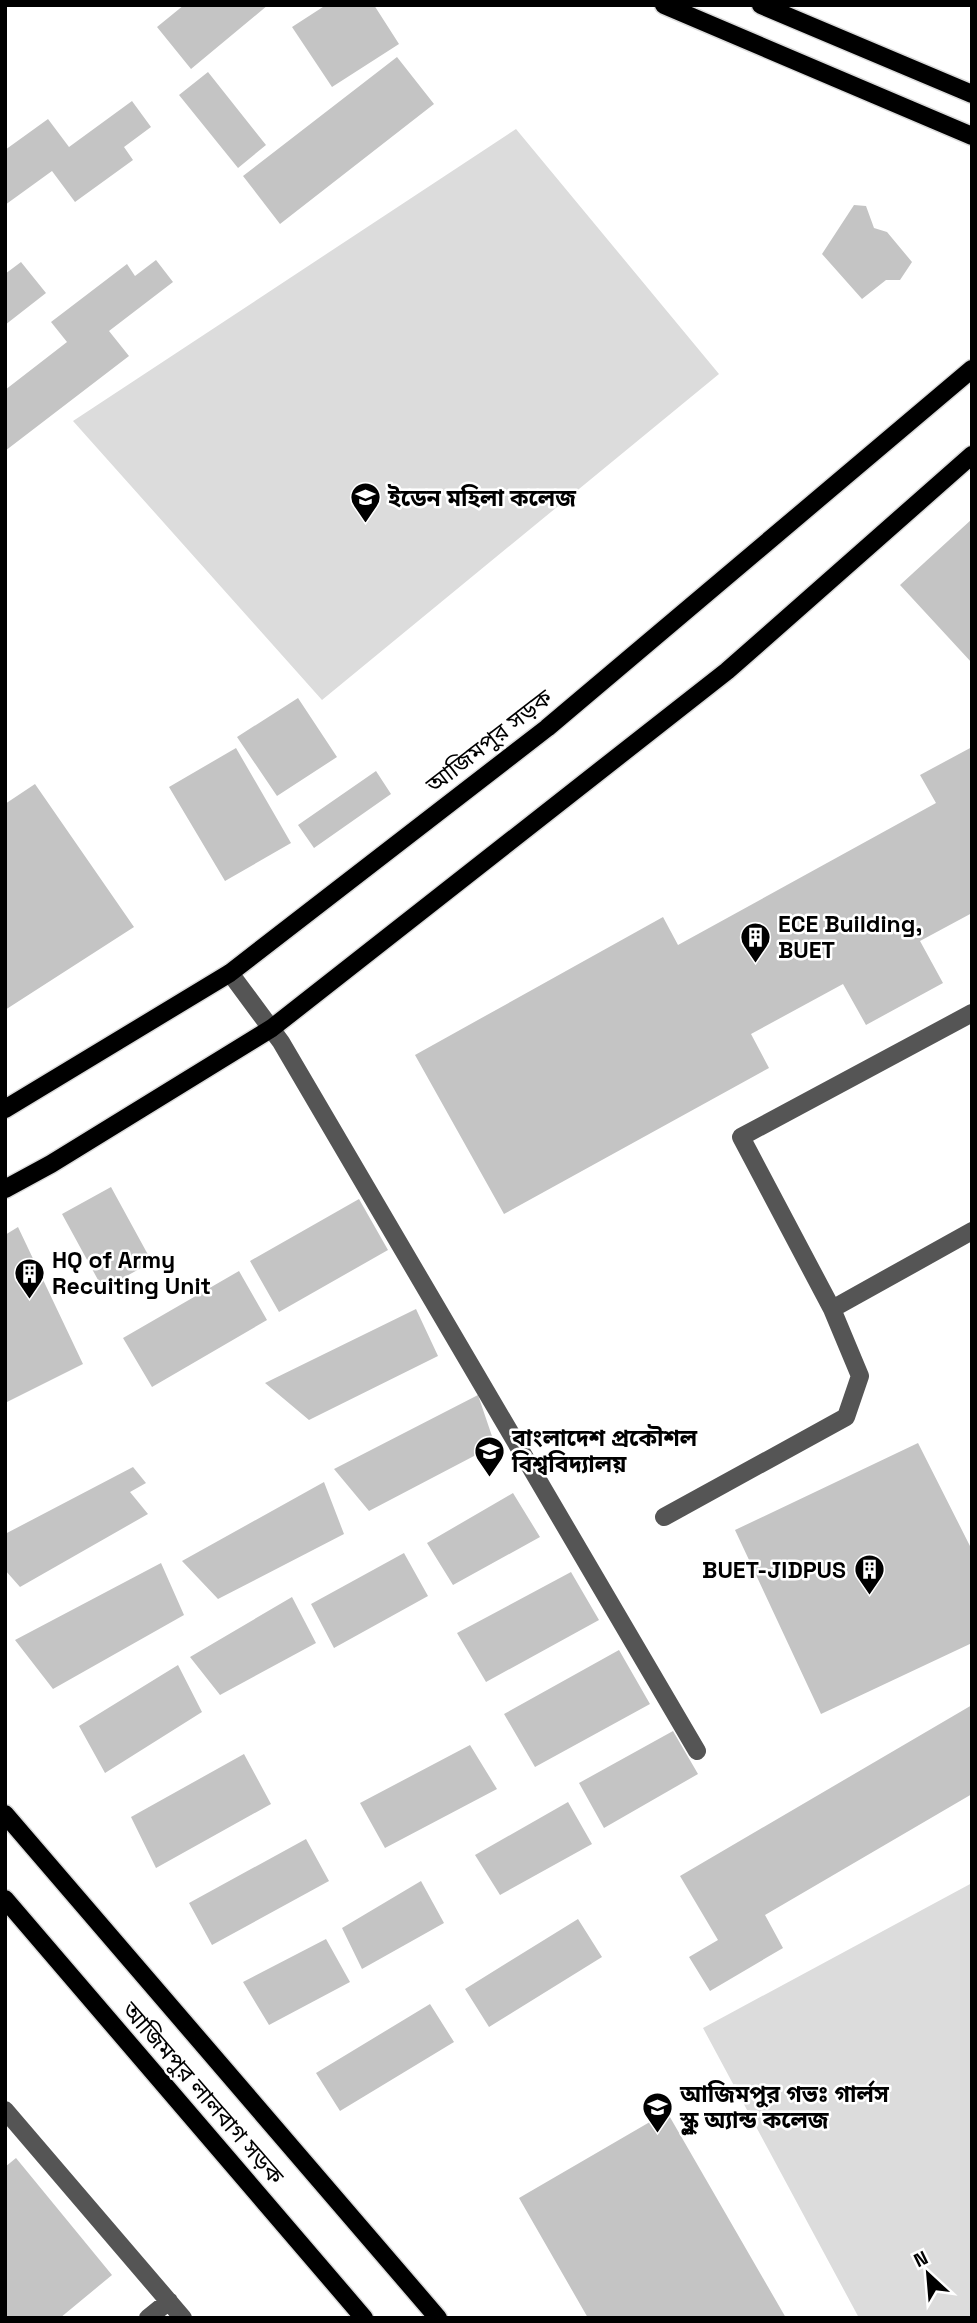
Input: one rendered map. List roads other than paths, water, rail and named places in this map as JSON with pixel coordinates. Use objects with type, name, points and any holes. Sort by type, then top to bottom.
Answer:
[{"type":"main road","points":[[664,5],[972,136]]},
{"type":"main road","points":[[761,5],[972,94]]},
{"type":"main road","name":"আজিমপুর সড়ক","points":[[5,1109],[230,973],[547,728],[972,369]]},
{"type":"main road","points":[[5,1189],[51,1164],[272,1028],[727,671],[972,455]]},
{"type":"main road","points":[[5,1814],[438,2318]]},
{"type":"main road","name":"আজিমপুর লালবাগ সড়ক","points":[[5,1899],[364,2318]]},
{"type":"street","points":[[230,973],[272,1028],[697,1751]]},
{"type":"street","points":[[664,1517],[846,1417],[860,1376],[832,1309],[741,1137],[972,1013]]},
{"type":"street","points":[[832,1309],[972,1231]]},
{"type":"street","points":[[5,2110],[183,2318]]},
{"type":"street","points":[[148,2318],[169,2301]]},
{"type":"place","name":"ইডেন মহিলা কলেজ","points":[[365,525]]},
{"type":"place","name":"ECE Building, BUET","points":[[755,964]]},
{"type":"place","name":"HQ of Army Recuiting Unit","points":[[29,1300]]},
{"type":"place","name":"বাংলাদেশ প্রকৌশল বিশ্ববিদ্যালয়","points":[[489,1478]]},
{"type":"place","name":"BUET-JIDPUS","points":[[869,1597]]},
{"type":"place","name":"আজিমপুর গভঃ গার্লস স্কুল অ্যান্ড কলেজ","points":[[657,2134]]}]
